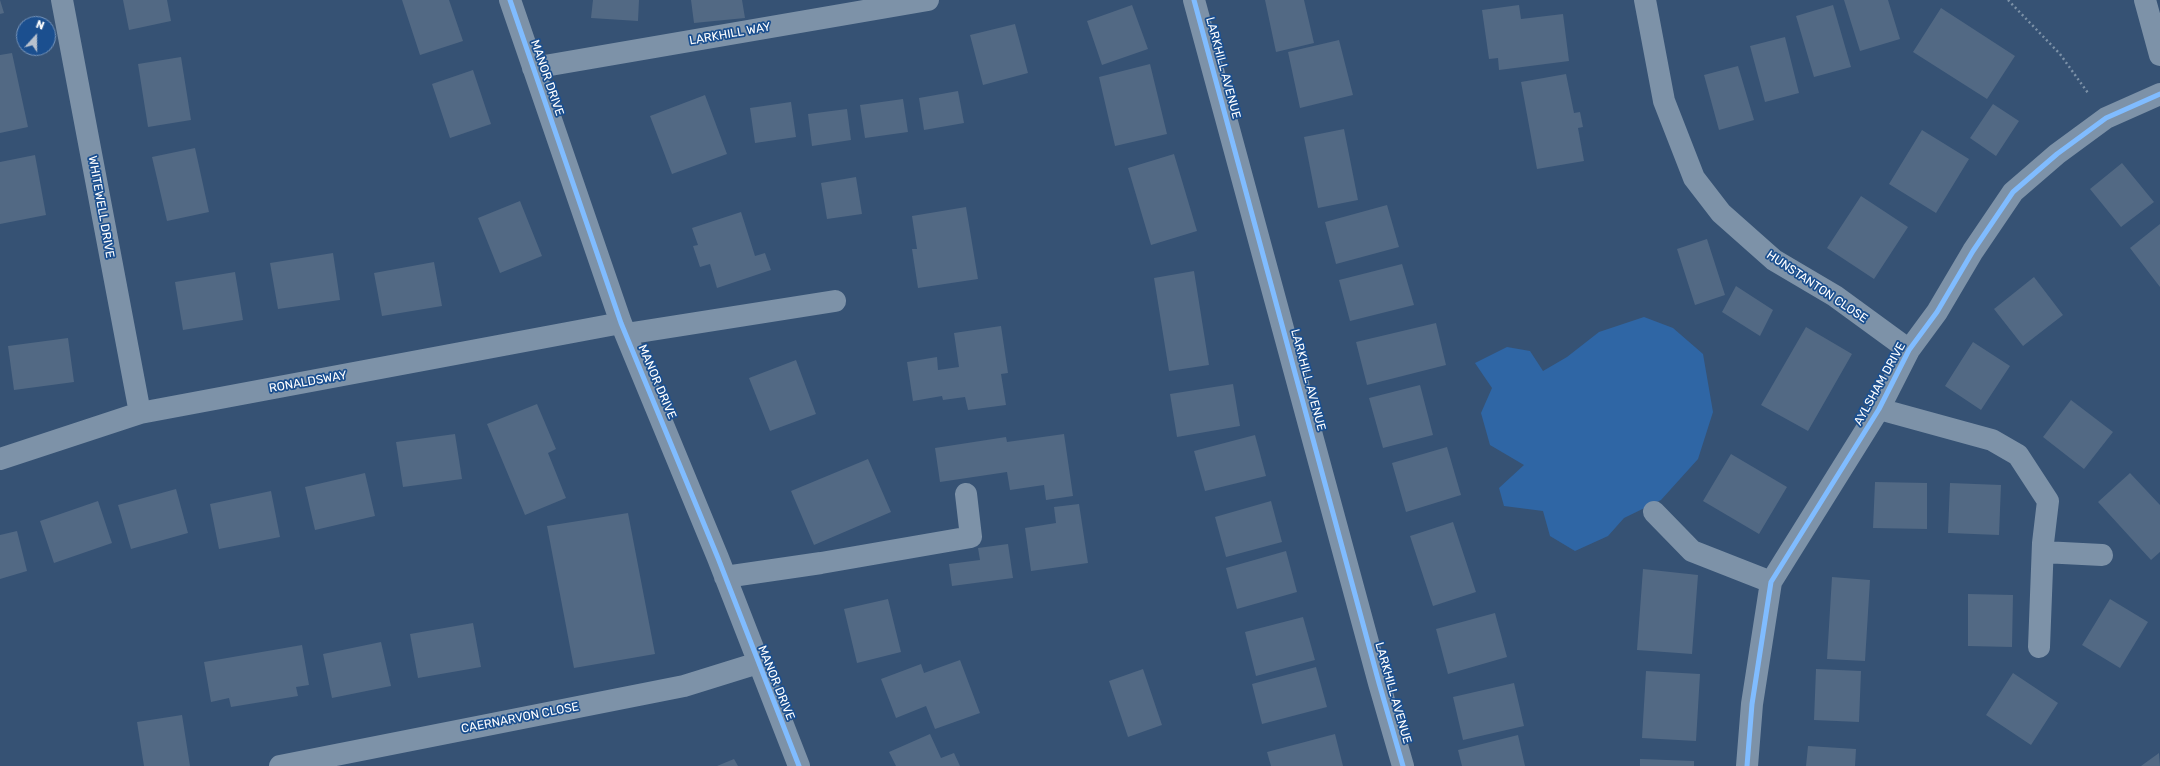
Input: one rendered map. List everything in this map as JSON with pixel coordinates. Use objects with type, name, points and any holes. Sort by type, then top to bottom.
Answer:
[{"type":"street","name":"WHITEWELL DRIVE","points":[[62,0],[140,413]]},
{"type":"street","name":"MANOR DRIVE","points":[[510,0],[623,328],[659,412],[798,766]]},
{"type":"street","name":"LARKHILL WAY","points":[[533,68],[928,0]]},
{"type":"street","name":"LARKHILL AVENUE","points":[[1194,0],[1403,766]]},
{"type":"street","name":"HUNSTANTON CLOSE","points":[[1645,0],[1664,101],[1694,178],[1721,213],[1774,260],[1835,296],[1909,350]]},
{"type":"street","points":[[2145,0],[2156,30],[2160,55]]},
{"type":"street","name":"AYLSHAM DRIVE","points":[[1747,766],[1752,704],[1771,582],[1879,409],[1909,350],[1938,312],[1973,251],[2013,192],[2057,154],[2106,118],[2160,94]]},
{"type":"street","name":"RONALDSWAY","points":[[0,459],[140,413],[623,328],[835,300]]},
{"type":"street","points":[[1879,409],[1992,440],[2018,455],[2048,501],[2043,552],[2039,647]]},
{"type":"street","points":[[724,577],[821,563],[971,537],[966,494]]},
{"type":"street","points":[[1654,512],[1692,551],[1771,582]]},
{"type":"street","points":[[2043,552],[2102,555]]},
{"type":"street","name":"CAERNARVON CLOSE","points":[[280,766],[684,686],[758,663]]},
{"type":"path","points":[[2008,0],[2060,54],[2106,118]]},
{"type":"shaded area","points":[[1644,317],[1673,328],[1703,354],[1713,412],[1698,459],[1661,500],[1624,518],[1608,536],[1575,551],[1550,536],[1543,511],[1504,506],[1499,488],[1524,465],[1490,445],[1481,413],[1492,388],[1475,363],[1507,347],[1530,351],[1543,371],[1567,357],[1599,332]]},
{"type":"building","points":[[0,0],[4,13],[0,14]]},
{"type":"building","points":[[123,0],[167,0],[171,21],[129,30]]},
{"type":"building","points":[[402,0],[449,0],[463,41],[420,55]]},
{"type":"building","points":[[593,0],[639,0],[638,21],[591,18]]},
{"type":"building","points":[[691,0],[742,0],[745,18],[694,23]]},
{"type":"building","points":[[1265,0],[1304,0],[1314,43],[1276,52]]},
{"type":"building","points":[[1844,0],[1888,0],[1900,39],[1860,51]]},
{"type":"building","points":[[1132,5],[1148,49],[1102,65],[1087,21]]},
{"type":"building","points":[[1519,5],[1521,19],[1563,14],[1569,61],[1499,70],[1498,58],[1489,59],[1482,10]]},
{"type":"building","points":[[1833,5],[1851,67],[1814,77],[1796,16]]},
{"type":"building","points":[[1941,8],[2015,56],[1987,99],[1913,52]]},
{"type":"building","points":[[1015,24],[1028,73],[983,85],[970,35]]},
{"type":"building","points":[[1785,37],[1799,93],[1765,102],[1750,46]]},
{"type":"building","points":[[1339,40],[1353,95],[1300,108],[1288,52]]},
{"type":"building","points":[[12,53],[28,127],[0,133],[0,55]]},
{"type":"building","points":[[181,57],[191,120],[148,127],[138,64]]},
{"type":"building","points":[[1150,64],[1167,134],[1115,146],[1099,77]]},
{"type":"building","points":[[1738,66],[1754,120],[1719,130],[1704,75]]},
{"type":"building","points":[[473,70],[491,124],[450,138],[432,84]]},
{"type":"building","points":[[1566,74],[1574,113],[1580,112],[1583,127],[1578,128],[1584,161],[1537,169],[1521,82]]},
{"type":"building","points":[[958,91],[964,123],[924,130],[919,98]]},
{"type":"building","points":[[705,95],[727,154],[672,174],[650,116]]},
{"type":"building","points":[[903,99],[908,132],[865,138],[860,105]]},
{"type":"building","points":[[791,102],[796,137],[755,143],[750,108]]},
{"type":"building","points":[[1993,104],[2019,121],[1996,156],[1970,138]]},
{"type":"building","points":[[847,109],[851,140],[812,146],[808,114]]},
{"type":"building","points":[[1344,129],[1358,200],[1318,208],[1304,137]]},
{"type":"building","points":[[1922,130],[1969,159],[1936,213],[1889,184]]},
{"type":"building","points":[[195,148],[209,212],[167,221],[152,157]]},
{"type":"building","points":[[1174,154],[1197,231],[1151,245],[1128,168]]},
{"type":"building","points":[[35,155],[46,215],[0,224],[0,162]]},
{"type":"building","points":[[2122,163],[2154,202],[2121,227],[2090,189]]},
{"type":"building","points":[[856,177],[862,214],[827,219],[821,183]]},
{"type":"building","points":[[1861,196],[1908,227],[1874,279],[1827,248]]},
{"type":"building","points":[[520,201],[542,256],[500,273],[478,218]]},
{"type":"building","points":[[1387,205],[1399,247],[1336,264],[1325,222]]},
{"type":"building","points":[[966,207],[978,279],[918,288],[912,249],[917,249],[912,216]]},
{"type":"building","points":[[741,212],[755,256],[765,253],[771,270],[717,288],[710,264],[700,267],[693,246],[698,245],[692,228]]},
{"type":"building","points":[[2160,224],[2160,287],[2130,248]]},
{"type":"building","points":[[1707,239],[1725,295],[1695,305],[1677,249]]},
{"type":"building","points":[[333,253],[340,300],[278,309],[270,263]]},
{"type":"building","points":[[434,262],[442,306],[382,316],[374,273]]},
{"type":"building","points":[[1402,264],[1414,305],[1350,321],[1339,280]]},
{"type":"building","points":[[1194,271],[1209,365],[1169,371],[1154,278]]},
{"type":"building","points":[[235,272],[243,320],[183,330],[175,282]]},
{"type":"building","points":[[2034,277],[2063,315],[2023,346],[1994,309]]},
{"type":"building","points":[[1736,286],[1773,310],[1760,336],[1722,312]]},
{"type":"building","points":[[1436,323],[1446,365],[1367,385],[1356,342]]},
{"type":"building","points":[[1001,326],[1008,373],[1001,374],[1006,405],[968,410],[965,397],[943,400],[942,396],[913,401],[907,362],[937,357],[938,370],[959,367],[954,333]]},
{"type":"building","points":[[1806,327],[1852,354],[1808,431],[1761,405]]},
{"type":"building","points":[[68,338],[74,382],[14,390],[8,346]]},
{"type":"building","points":[[1973,342],[2010,366],[1981,410],[1945,386]]},
{"type":"building","points":[[796,360],[816,414],[770,431],[749,378]]},
{"type":"building","points":[[1233,384],[1240,426],[1177,437],[1170,394]]},
{"type":"building","points":[[1420,385],[1433,435],[1383,448],[1369,398]]},
{"type":"building","points":[[2071,400],[2113,432],[2084,469],[2043,437]]},
{"type":"building","points":[[537,404],[556,449],[548,453],[566,498],[525,515],[487,424]]},
{"type":"building","points":[[455,434],[462,479],[403,487],[396,442]]},
{"type":"building","points":[[1064,434],[1073,496],[1046,500],[1044,485],[1010,490],[1007,472],[940,482],[935,448],[1006,437],[1007,442]]},
{"type":"building","points":[[1255,435],[1266,476],[1205,491],[1194,451]]},
{"type":"building","points":[[1447,447],[1461,495],[1406,512],[1392,463]]},
{"type":"building","points":[[1731,454],[1787,487],[1759,534],[1703,501]]},
{"type":"building","points":[[868,459],[891,512],[814,545],[791,491]]},
{"type":"building","points":[[365,473],[375,516],[315,530],[305,487]]},
{"type":"building","points":[[2130,473],[2160,505],[2160,552],[2151,560],[2098,502]]},
{"type":"building","points":[[1875,482],[1927,483],[1927,529],[1873,528]]},
{"type":"building","points":[[1950,483],[2001,485],[1999,535],[1948,533]]},
{"type":"building","points":[[176,489],[188,533],[131,549],[118,505]]},
{"type":"building","points":[[271,491],[280,537],[219,549],[210,504]]},
{"type":"building","points":[[98,501],[112,543],[54,563],[40,521]]},
{"type":"building","points":[[1271,501],[1282,542],[1226,557],[1215,517]]},
{"type":"building","points":[[1079,504],[1088,563],[1031,571],[1025,528],[1056,523],[1054,507]]},
{"type":"building","points":[[628,513],[655,654],[574,668],[547,526]]},
{"type":"building","points":[[1453,522],[1476,592],[1433,606],[1410,536]]},
{"type":"building","points":[[17,531],[27,571],[0,579],[0,535]]},
{"type":"building","points":[[1008,544],[1013,578],[952,586],[949,564],[980,560],[978,548]]},
{"type":"building","points":[[1286,551],[1297,592],[1237,609],[1226,568]]},
{"type":"building","points":[[1643,569],[1698,575],[1692,654],[1637,650]]},
{"type":"building","points":[[1832,577],[1870,580],[1865,661],[1827,659]]},
{"type":"building","points":[[1968,594],[2013,595],[2012,647],[1968,646]]},
{"type":"building","points":[[888,599],[901,652],[857,663],[844,609]]},
{"type":"building","points":[[2110,599],[2148,622],[2120,668],[2082,645]]},
{"type":"building","points":[[1495,613],[1507,657],[1448,674],[1436,629]]},
{"type":"building","points":[[1303,617],[1315,660],[1256,676],[1245,632]]},
{"type":"building","points":[[473,623],[481,667],[418,678],[410,634]]},
{"type":"building","points":[[381,642],[391,686],[332,698],[323,654]]},
{"type":"building","points":[[302,645],[309,685],[296,687],[298,696],[231,707],[229,698],[211,702],[204,662]]},
{"type":"building","points":[[960,660],[980,713],[935,729],[926,706],[896,718],[881,679],[921,664],[924,673]]},
{"type":"building","points":[[1316,667],[1327,707],[1262,724],[1252,684]]},
{"type":"building","points":[[1143,669],[1162,725],[1128,737],[1109,681]]},
{"type":"building","points":[[1816,669],[1861,671],[1859,722],[1814,720]]},
{"type":"building","points":[[1646,671],[1700,674],[1696,741],[1642,738]]},
{"type":"building","points":[[2013,673],[2058,703],[2031,745],[1986,715]]},
{"type":"building","points":[[1514,683],[1524,726],[1463,740],[1453,697]]},
{"type":"building","points":[[182,715],[190,766],[144,766],[137,722]]},
{"type":"building","points":[[930,734],[941,758],[954,753],[960,766],[896,766],[889,752]]},
{"type":"building","points":[[1335,734],[1343,766],[1271,766],[1267,752]]},
{"type":"building","points":[[1518,735],[1525,766],[1462,766],[1458,750]]},
{"type":"building","points":[[1808,746],[1856,749],[1855,766],[1806,766]]},
{"type":"building","points":[[2159,753],[2160,766],[2141,766]]},
{"type":"building","points":[[734,759],[738,766],[717,766]]},
{"type":"building","points":[[1640,759],[1694,761],[1694,766],[1640,766]]},
{"type":"cycle path","points":[[510,0],[621,323],[718,558],[799,766]]},
{"type":"cycle path","points":[[1194,0],[1379,683],[1403,766]]},
{"type":"cycle path","points":[[1747,766],[1752,704],[1771,582],[1879,409],[1909,350],[1937,312],[1973,251],[2013,192],[2057,154],[2106,118],[2160,94]]}]
